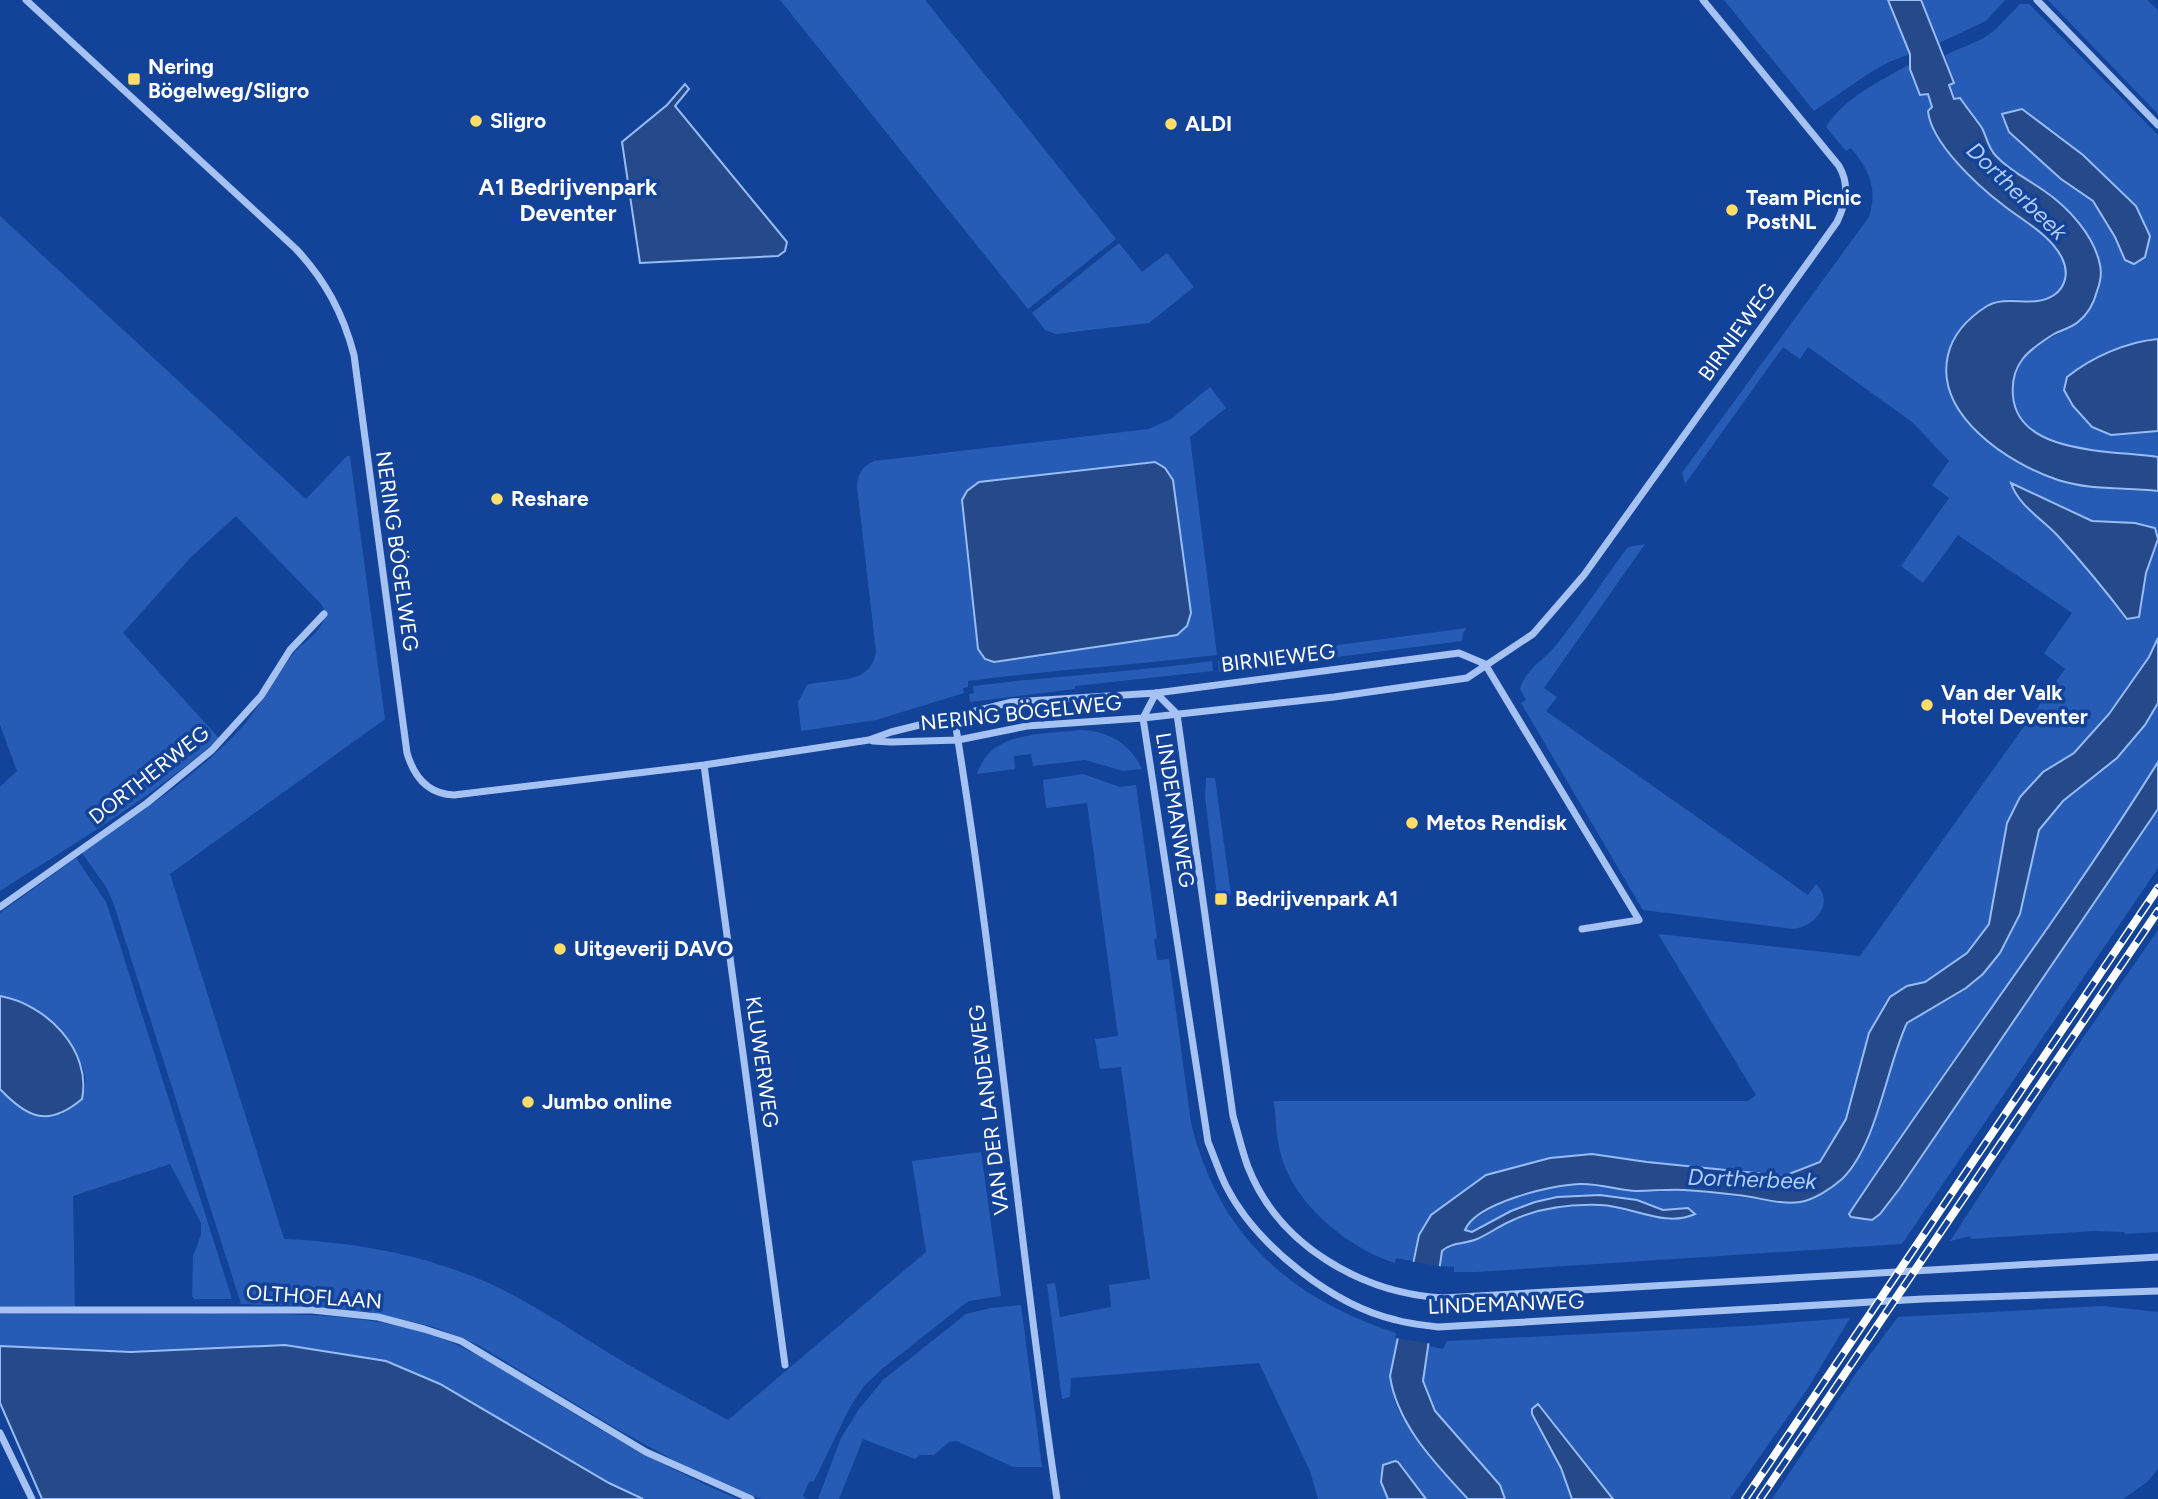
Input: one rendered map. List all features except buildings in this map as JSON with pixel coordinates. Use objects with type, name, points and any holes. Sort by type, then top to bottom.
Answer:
[{"type":"street","name":"NERING BÖGELWEG","points":[[26,0],[296,249],[325,285],[337,305],[354,355],[407,753],[414,772],[438,793],[454,795],[704,765],[869,740],[1012,702],[1156,693]]},
{"type":"street","name":"BIRNIEWEG","points":[[1177,714],[1334,697],[1467,678],[1533,634],[1584,575],[1837,222],[1845,205],[1845,180],[1839,166],[1703,0]]},
{"type":"street","points":[[2037,0],[2158,125]]},
{"type":"street","name":"DORTHERWEG","points":[[0,908],[147,803],[212,750],[261,696],[290,650],[324,614]]},
{"type":"street","name":"BIRNIEWEG","points":[[1156,693],[1459,653],[1485,664]]},
{"type":"street","points":[[1485,664],[1639,920],[1582,929]]},
{"type":"street","name":"LINDEMANWEG","points":[[2158,1257],[1443,1298],[1398,1293],[1372,1284],[1320,1257],[1269,1205],[1248,1168],[1233,1116],[1177,714],[1156,693],[1143,719],[1208,1142],[1227,1188],[1256,1229],[1290,1263],[1327,1290],[1394,1320],[1438,1327],[1937,1298],[2158,1291]]},
{"type":"street","name":"NERING BÖGELWEG","points":[[869,740],[891,743],[958,740],[1027,726],[1143,719],[1177,714]]},
{"type":"street","name":"VAN DER LANDEWEG","points":[[954,716],[974,839],[1031,1311],[1057,1499]]},
{"type":"street","name":"KLUWERWEG","points":[[704,765],[785,1365]]},
{"type":"street","name":"OLTHOFLAAN","points":[[0,1310],[312,1310],[350,1313],[400,1322],[461,1341],[646,1452],[751,1499]]},
{"type":"street","points":[[0,1433],[32,1499]]},
{"type":"shaded area","points":[[780,0],[925,0],[1116,239],[1028,309]]},
{"type":"shaded area","points":[[1724,0],[1888,0],[1910,54],[1871,72],[1814,111]]},
{"type":"shaded area","points":[[1921,0],[2005,0],[1986,21],[1939,43]]},
{"type":"shaded area","points":[[2048,0],[2147,0],[2158,10],[2158,114]]},
{"type":"shaded area","points":[[2020,4],[2029,4],[2158,135],[2158,339],[2144,340],[2092,427],[2111,435],[2158,431],[2158,457],[2101,453],[2059,442],[2032,429],[2019,416],[2015,407],[2012,387],[2019,361],[2032,349],[2083,317],[2094,300],[2100,270],[2092,243],[2073,216],[2049,194],[1998,158],[1977,122],[1958,101],[1949,85],[1954,83],[1945,55],[1994,31]],"holes":[[[2022,109],[2083,155],[2136,206],[2150,236],[2125,260],[2115,237],[2093,201],[2061,179],[2009,132],[2002,114]]]},
{"type":"shaded area","points":[[1908,65],[1920,95],[1927,93],[1932,107],[1928,111],[1931,124],[1946,149],[1979,184],[2044,236],[2054,246],[2067,269],[2066,281],[2056,295],[2040,300],[1998,301],[1968,319],[1960,329],[1950,369],[1949,387],[1956,406],[2116,490],[2158,491],[2158,539],[2158,638],[2149,657],[2109,714],[2074,753],[2043,772],[2020,797],[2007,823],[1989,924],[1967,953],[1925,982],[1907,986],[1869,1033],[1846,1119],[1820,1162],[1784,1176],[1592,1154],[1419,1235],[1412,1261],[1396,1258],[1395,1263],[1377,1256],[1359,1247],[1325,1222],[1298,1190],[1281,1155],[1274,1101],[1748,1101],[1756,1095],[1658,934],[1860,956],[2065,669],[2044,653],[2072,613],[1958,535],[1923,583],[1901,566],[1949,498],[1932,485],[1949,461],[1912,422],[1808,347],[1800,359],[1783,347],[1685,484],[1682,473],[1869,217],[1873,197],[1867,172],[1851,148],[1846,151],[1826,127],[1853,99]],"holes":[[[2012,484],[2092,521],[2158,539],[2146,573],[2139,617],[2126,619],[2076,556],[2020,499]]]},
{"type":"shaded area","points":[[0,216],[306,499],[350,456],[385,719],[170,874],[284,1239],[379,1250],[472,1276],[524,1301],[622,1361],[728,1420],[926,1252],[912,1161],[981,1152],[1001,1296],[969,1301],[864,1386],[850,1407],[814,1481],[809,1482],[803,1496],[807,1499],[762,1499],[738,1491],[617,1429],[478,1345],[434,1327],[370,1312],[308,1306],[241,1304],[113,902],[106,887],[82,853],[165,795],[241,728],[293,654],[317,631],[324,618],[324,611],[321,604],[236,516],[191,557],[123,633],[219,738],[140,800],[0,891],[0,787],[17,771],[0,725]]},
{"type":"shaded area","points":[[1119,243],[1142,272],[1167,253],[1194,287],[1149,323],[1056,334],[1045,330],[1032,313]]},
{"type":"shaded area","points":[[1210,387],[1226,408],[1190,437],[1217,655],[968,681],[968,687],[963,688],[964,693],[876,720],[801,731],[798,702],[807,685],[859,676],[872,663],[876,652],[857,486],[861,471],[866,466],[874,461],[1149,429],[1171,419]],"holes":[[[1155,462],[1165,468],[1173,480],[1191,613],[1187,626],[1177,635],[994,662],[985,659],[978,649],[962,500],[967,491],[979,482]]]},
{"type":"shaded area","points":[[1645,544],[1544,688],[1557,697],[1546,711],[1808,895],[1816,884],[1824,898],[1823,906],[1816,918],[1802,927],[1794,929],[1643,910],[1521,703],[1526,700],[1520,689],[1526,676],[1557,644],[1628,547]]},
{"type":"shaded area","points":[[1467,628],[1462,641],[1219,672],[1218,661]]},
{"type":"shaded area","points":[[1212,661],[1213,671],[1075,686],[1075,689],[970,702],[969,694],[974,693],[973,686]]},
{"type":"shaded area","points":[[2158,703],[2158,762],[2109,841],[1939,1080],[1849,1214],[1880,1214],[1900,1188],[2158,809],[2158,868],[1902,1244],[1476,1272],[1454,1272],[1454,1267],[1440,1266],[1442,1251],[1448,1246],[1476,1239],[1509,1221],[1541,1209],[1601,1205],[1627,1208],[1669,1220],[1681,1208],[1663,1210],[1637,1200],[1600,1195],[1557,1197],[1471,1232],[1465,1230],[1469,1223],[1498,1204],[1537,1190],[1580,1184],[1660,1192],[1682,1189],[1769,1201],[1801,1202],[1841,1179],[1867,1138],[1907,1023],[1966,988],[1983,974],[2000,953],[2020,914],[2039,830],[2063,801],[2117,758],[2145,725]]},
{"type":"shaded area","points":[[1080,730],[1100,733],[1117,740],[1131,752],[1142,769],[1123,771],[1085,760],[1033,766],[1031,754],[1014,756],[1015,769],[977,774],[984,760],[994,749],[1006,742],[1020,737]]},
{"type":"shaded area","points":[[1083,774],[1120,787],[1136,785],[1157,938],[1154,939],[1157,960],[1169,959],[1191,1123],[1204,1163],[1220,1199],[1240,1230],[1265,1258],[1293,1282],[1324,1302],[1360,1320],[1399,1334],[1393,1379],[1396,1406],[1424,1449],[1468,1499],[1426,1499],[1395,1461],[1381,1482],[1388,1499],[1318,1499],[1310,1471],[1259,1363],[1071,1378],[1070,1397],[1062,1399],[1047,1284],[1055,1283],[1060,1317],[1111,1307],[1109,1285],[1150,1279],[1121,1067],[1100,1069],[1095,1039],[1118,1036],[1087,803],[1046,808],[1043,780]]},
{"type":"shaded area","points":[[1206,778],[1215,778],[1231,895],[1217,896],[1205,796]]},
{"type":"shaded area","points":[[76,858],[106,902],[232,1299],[194,1299],[192,1296],[193,1256],[201,1235],[201,1223],[170,1164],[73,1196],[75,1307],[0,1306],[0,1089],[15,1104],[61,1115],[81,1100],[85,1081],[82,1065],[74,1049],[61,1034],[30,1009],[0,996],[0,913]]},
{"type":"shaded area","points":[[2158,930],[2158,1232],[2126,1234],[2094,1231],[1970,1239],[1971,1236],[1950,1241],[2074,1051]]},
{"type":"shaded area","points":[[1021,1305],[1042,1467],[1013,1467],[957,1441],[949,1442],[934,1455],[920,1455],[915,1459],[863,1439],[839,1499],[818,1499],[841,1438],[859,1409],[883,1380],[966,1314]]},
{"type":"shaded area","points":[[2103,1306],[2158,1312],[2158,1469],[2147,1482],[2123,1499],[1772,1499],[1857,1372],[1898,1317]]},
{"type":"shaded area","points":[[216,1313],[359,1319],[416,1330],[443,1339],[492,1363],[630,1447],[738,1499],[643,1499],[609,1483],[440,1384],[386,1361],[285,1345],[131,1352],[0,1346],[0,1314]]},
{"type":"shaded area","points":[[1850,1318],[1808,1388],[1730,1499],[1613,1499],[1538,1404],[1532,1409],[1532,1415],[1561,1468],[1572,1499],[1505,1499],[1500,1485],[1435,1411],[1423,1381],[1429,1346],[1443,1349],[1447,1341]]},
{"type":"water","name":"Dortherbeek","points":[[1888,0],[1921,0],[1954,83],[1949,85],[1954,99],[1960,98],[1982,128],[1991,150],[2001,161],[2070,213],[2086,233],[2097,254],[2101,268],[2099,285],[2087,312],[2075,324],[2054,334],[2029,352],[2014,375],[2013,396],[2019,416],[2032,430],[2050,440],[2095,450],[2158,457],[2158,491],[2083,486],[2039,472],[2018,462],[1979,434],[1952,398],[1947,377],[1948,355],[1962,327],[1980,311],[1995,303],[2038,301],[2054,295],[2064,283],[2066,274],[2062,258],[2051,242],[1981,187],[1957,163],[1937,137],[1928,111],[1932,107],[1928,94],[1920,95],[1910,69],[1910,54]]},
{"type":"water","points":[[685,84],[689,89],[675,106],[787,242],[785,251],[778,256],[640,263],[622,142],[667,105]]},
{"type":"water","points":[[2022,109],[2083,155],[2136,206],[2150,236],[2145,257],[2134,264],[2125,260],[2115,237],[2093,201],[2061,179],[2009,132],[2002,114]]},
{"type":"water","points":[[2158,339],[2158,431],[2111,435],[2092,427],[2073,406],[2064,390],[2067,377],[2110,352],[2134,343]]},
{"type":"water","points":[[1155,462],[1165,468],[1173,480],[1191,613],[1187,626],[1177,635],[994,662],[985,659],[978,649],[962,500],[967,491],[979,482]]},
{"type":"water","points":[[2011,483],[2092,521],[2135,523],[2155,528],[2158,539],[2146,573],[2139,617],[2127,619],[2066,545],[2019,498]]},
{"type":"water","name":"Dortherbeek","points":[[2158,638],[2158,703],[2145,725],[2117,758],[2063,801],[2039,830],[2020,914],[2000,953],[1983,974],[1966,988],[1907,1023],[1864,1147],[1842,1179],[1817,1196],[1792,1203],[1704,1191],[1637,1191],[1586,1184],[1567,1185],[1516,1197],[1499,1204],[1472,1220],[1465,1230],[1472,1232],[1511,1211],[1557,1197],[1600,1195],[1637,1200],[1663,1210],[1688,1208],[1695,1214],[1672,1219],[1612,1206],[1577,1205],[1554,1208],[1521,1217],[1477,1239],[1450,1246],[1442,1251],[1423,1381],[1435,1411],[1500,1485],[1505,1499],[1468,1499],[1431,1458],[1409,1427],[1394,1394],[1390,1376],[1419,1235],[1431,1215],[1486,1175],[1550,1158],[1592,1154],[1784,1176],[1820,1162],[1846,1119],[1869,1033],[1890,997],[1907,986],[1925,982],[1967,953],[1989,924],[2007,823],[2020,797],[2043,772],[2074,753],[2109,714],[2149,657]]},
{"type":"water","points":[[2158,762],[2158,809],[1900,1188],[1872,1220],[1851,1217],[1849,1214],[1887,1157],[2083,877]]},
{"type":"water","points":[[0,996],[17,1001],[49,1019],[73,1047],[80,1063],[83,1081],[82,1099],[70,1108],[49,1116],[39,1116],[20,1107],[0,1089]]},
{"type":"water","points":[[285,1345],[386,1361],[440,1384],[609,1483],[643,1499],[42,1499],[0,1403],[0,1346],[131,1352]]},
{"type":"water","points":[[1538,1404],[1613,1499],[1572,1499],[1561,1468],[1532,1414],[1532,1409]]},
{"type":"water","points":[[1395,1461],[1426,1499],[1388,1499],[1381,1482],[1383,1465]]},
{"type":"pier","points":[[1409,1261],[1444,1267],[1433,1344],[1395,1338]]},
{"type":"railway","points":[[1745,1499],[2158,888]]},
{"type":"railway","points":[[1760,1499],[2158,911]]},
{"type":"place","name":"Nering Bögelweg/Sligro","points":[[134,79]]},
{"type":"place","name":"Sligro","points":[[476,121]]},
{"type":"place","name":"ALDI","points":[[1171,124]]},
{"type":"place","name":"Team Picnic PostNL","points":[[1732,210]]},
{"type":"place","name":"Reshare","points":[[497,499]]},
{"type":"place","name":"Van der Valk Hotel Deventer","points":[[1927,705]]},
{"type":"place","name":"Metos Rendisk","points":[[1412,823]]},
{"type":"place","name":"Bedrijvenpark A1","points":[[1221,899]]},
{"type":"place","name":"Uitgeverij DAVO","points":[[560,949]]},
{"type":"place","name":"Jumbo online","points":[[528,1102]]},
{"type":"district","name":"A1 Bedrijvenpark Deventer","points":[[568,200]]}]
